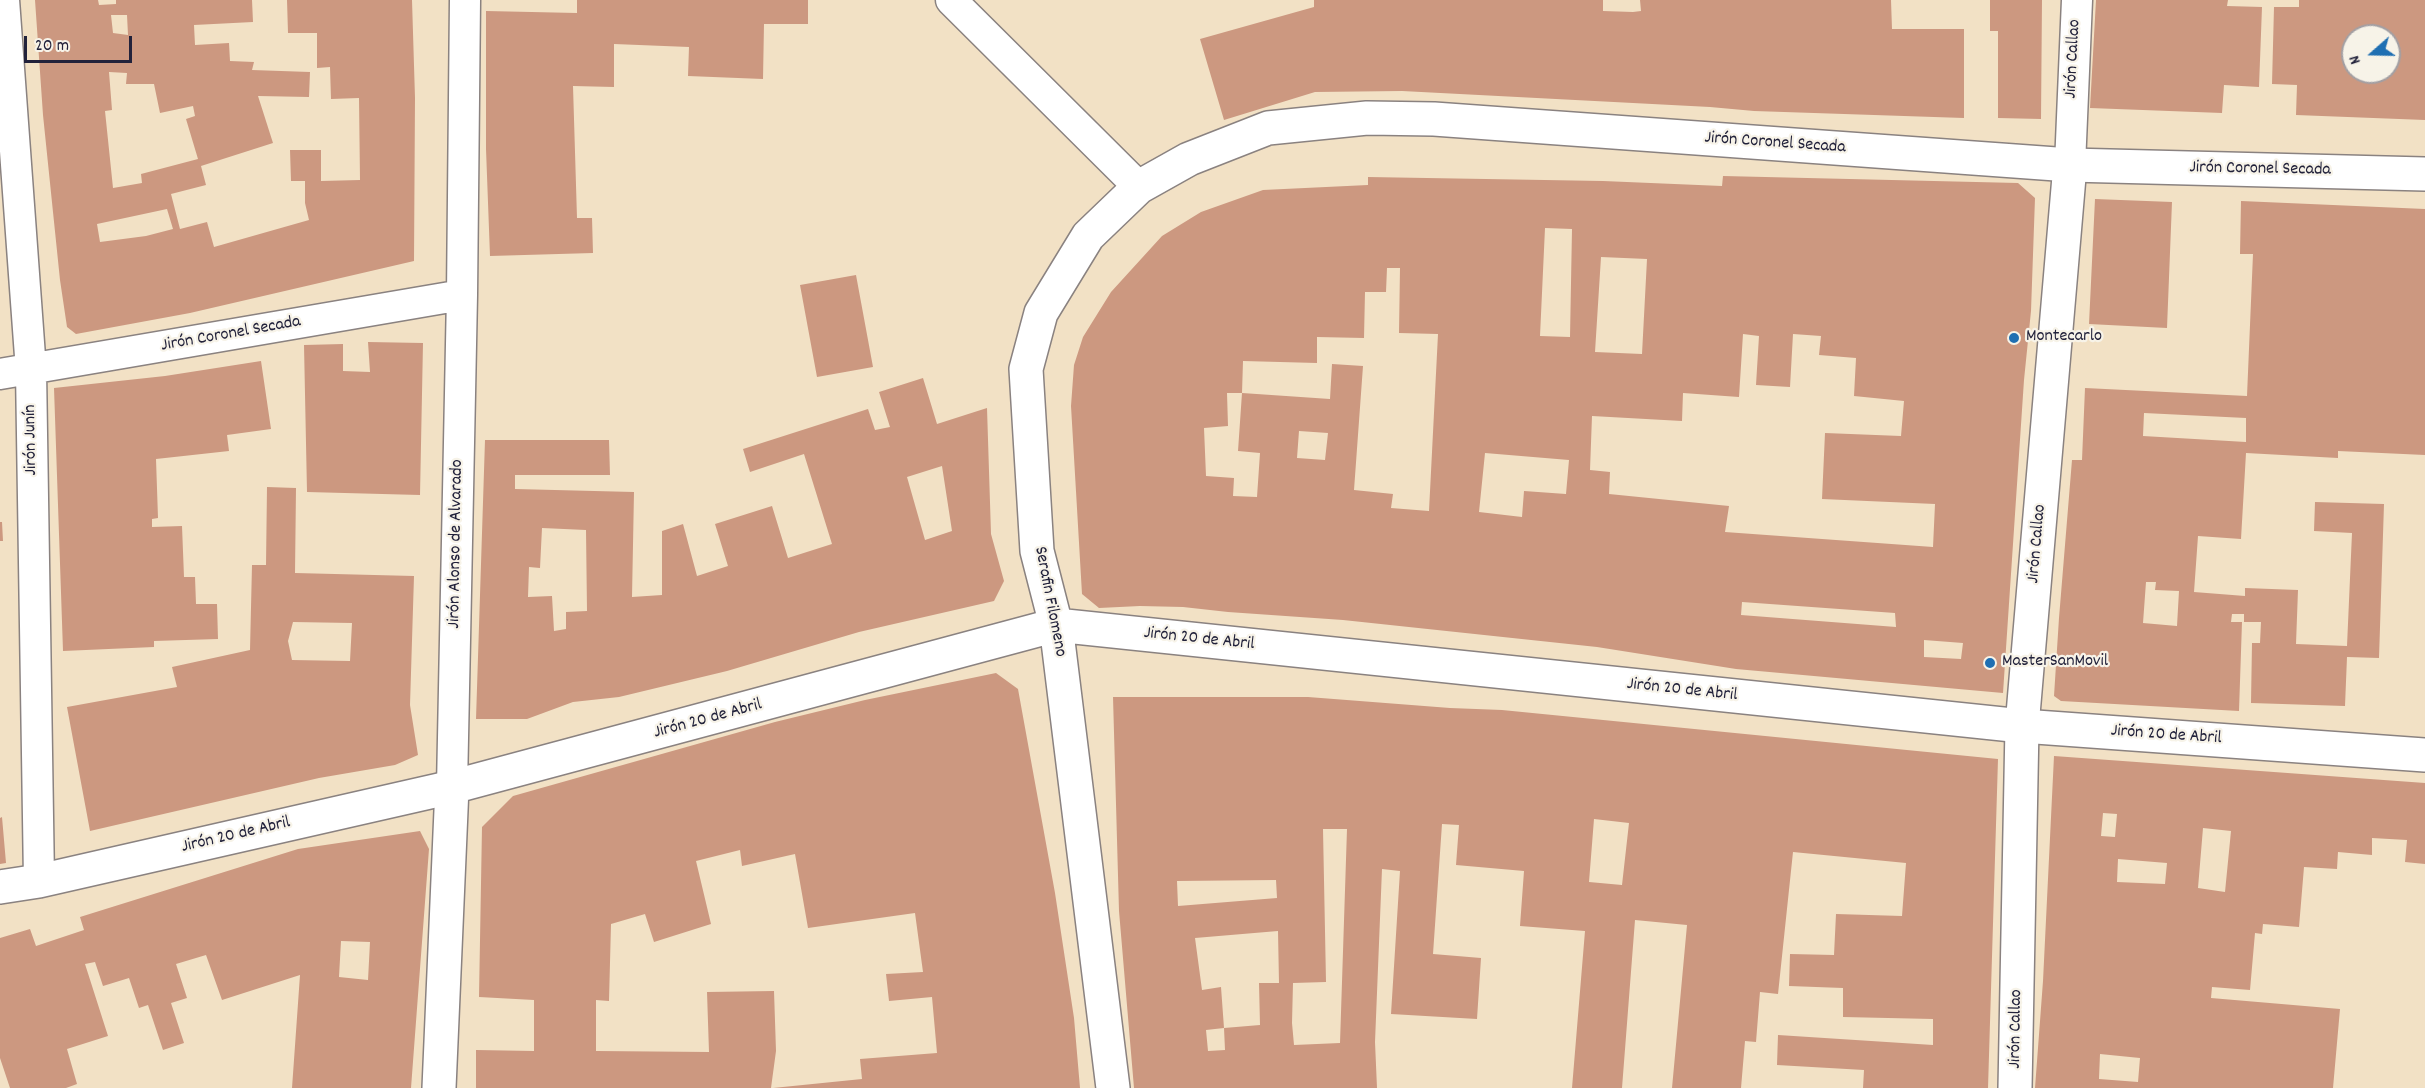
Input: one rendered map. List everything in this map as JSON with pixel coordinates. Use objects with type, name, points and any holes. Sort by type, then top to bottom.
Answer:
[{"type":"main road","name":"Jirón Coronel Secada","points":[[1138,187],[1189,159],[1268,128],[1367,118],[1434,118],[2070,165],[2425,174]]},
{"type":"main road","name":"Jirón Callao","points":[[2015,1088],[2022,726],[2070,165]]},
{"type":"main road","name":"Serafin Filomeno","points":[[1113,1088],[1056,625],[1037,551],[1026,369],[1041,313],[1066,268],[1088,236],[1138,187]]},
{"type":"main road","name":"Jirón 20 de Abril","points":[[0,887],[39,881],[452,787],[1056,625],[2022,726],[2425,755]]},
{"type":"main road","name":"Jirón Alonso de Alvarado","points":[[439,1088],[452,787]]},
{"type":"street","name":"Jirón Junín","points":[[4,0],[31,370],[39,881]]},
{"type":"street","name":"Jirón Alonso de Alvarado","points":[[452,787],[462,295],[465,0]]},
{"type":"street","points":[[951,0],[1138,187]]},
{"type":"street","name":"Jirón Callao","points":[[2070,165],[2077,0]]},
{"type":"street","name":"Jirón Coronel Secada","points":[[0,374],[462,295]]},
{"type":"building","points":[[35,0],[98,0],[99,5],[116,4],[116,0],[252,0],[253,22],[194,25],[195,45],[229,43],[230,61],[254,62],[252,70],[310,72],[309,97],[258,96],[273,143],[201,166],[206,185],[171,194],[180,229],[207,222],[214,247],[309,220],[305,203],[305,181],[291,181],[290,150],[321,150],[321,181],[360,180],[359,98],[331,99],[330,67],[317,68],[317,33],[288,33],[287,0],[412,0],[415,98],[414,261],[190,313],[76,334],[67,327],[43,115]],"holes":[[[111,15],[127,15],[128,35],[113,33]],[[109,72],[127,73],[126,84],[154,84],[160,113],[193,106],[195,116],[186,119],[198,159],[141,174],[142,183],[113,188],[105,111],[112,110]],[[167,209],[173,229],[146,236],[100,242],[97,224]]]},
{"type":"building","points":[[577,0],[808,0],[808,24],[764,24],[763,79],[688,76],[689,47],[614,44],[614,87],[573,86],[577,218],[592,218],[593,253],[490,256],[486,149],[486,11],[577,13]]},
{"type":"building","points":[[1314,0],[1603,0],[1603,11],[1633,12],[1641,11],[1640,0],[1891,0],[1892,29],[1964,29],[1964,118],[1754,111],[1402,91],[1315,92],[1224,120],[1200,39],[1314,7]]},
{"type":"building","points":[[1990,0],[2042,0],[2041,119],[1998,118],[1998,31],[1990,31]]},
{"type":"building","points":[[2096,0],[2228,0],[2227,6],[2262,7],[2259,87],[2224,85],[2222,113],[2090,108]]},
{"type":"building","points":[[2299,0],[2425,0],[2425,120],[2296,115],[2297,85],[2272,84],[2274,7],[2299,7]]},
{"type":"building","points":[[1723,176],[2018,183],[2035,198],[2031,311],[2024,380],[2003,693],[1736,669],[1597,647],[1343,620],[1183,607],[1099,608],[1082,594],[1071,406],[1074,365],[1083,337],[1111,292],[1162,236],[1201,212],[1263,190],[1368,185],[1368,177],[1603,181],[1722,186]],"holes":[[[1545,228],[1572,229],[1570,337],[1540,336]],[[1601,257],[1647,259],[1642,354],[1595,352]],[[1387,268],[1400,268],[1399,333],[1438,334],[1429,511],[1391,508],[1393,494],[1354,490],[1363,366],[1332,364],[1330,399],[1242,393],[1243,361],[1317,363],[1317,337],[1364,338],[1365,292],[1386,292]],[[1743,334],[1759,336],[1756,385],[1790,387],[1793,334],[1821,336],[1819,355],[1856,358],[1854,396],[1904,401],[1901,436],[1825,433],[1822,499],[1935,504],[1933,547],[1725,532],[1729,506],[1609,494],[1610,472],[1590,470],[1592,416],[1682,421],[1683,393],[1739,397]],[[1227,393],[1242,393],[1238,451],[1260,453],[1257,497],[1233,496],[1234,478],[1206,476],[1204,428],[1228,426]],[[1299,431],[1328,433],[1325,460],[1297,458]],[[1485,453],[1569,460],[1566,494],[1524,491],[1522,517],[1479,512]],[[1742,602],[1895,613],[1896,627],[1741,615]],[[1924,640],[1963,643],[1961,659],[1924,657]]]},
{"type":"building","points":[[2095,199],[2172,202],[2167,328],[2089,324]]},
{"type":"building","points":[[2241,201],[2425,209],[2425,455],[2338,451],[2338,458],[2246,453],[2241,539],[2198,536],[2194,592],[2245,596],[2245,588],[2298,590],[2296,644],[2347,646],[2352,533],[2314,531],[2315,502],[2384,504],[2379,658],[2347,657],[2345,706],[2251,703],[2252,643],[2260,643],[2261,622],[2244,622],[2244,614],[2232,614],[2231,622],[2242,622],[2239,711],[2061,701],[2054,696],[2059,618],[2072,460],[2082,460],[2085,388],[2247,396],[2253,254],[2240,254]],"holes":[[[2144,413],[2246,418],[2246,442],[2143,436]],[[2146,582],[2156,582],[2155,590],[2179,591],[2177,626],[2143,623]]]},
{"type":"building","points":[[856,275],[873,367],[817,377],[800,285]]},
{"type":"building","points":[[368,342],[423,343],[420,495],[307,492],[304,345],[343,344],[343,371],[370,372]]},
{"type":"building","points":[[261,361],[271,429],[227,435],[229,451],[156,459],[158,518],[152,519],[152,527],[182,526],[184,577],[195,577],[196,604],[217,604],[218,639],[154,641],[154,647],[63,651],[54,388],[165,376]]},
{"type":"building","points":[[923,378],[937,424],[987,408],[991,534],[1004,581],[994,601],[859,632],[727,671],[619,697],[573,702],[527,719],[476,719],[485,440],[609,440],[610,475],[515,475],[515,489],[634,492],[632,597],[662,595],[662,531],[683,524],[697,576],[728,566],[715,524],[772,506],[788,558],[832,544],[804,454],[750,472],[743,449],[868,409],[875,430],[890,427],[879,392]],"holes":[[[942,466],[952,531],[925,540],[907,477]],[[542,528],[586,530],[587,611],[566,612],[566,629],[554,631],[552,596],[528,597],[529,567],[540,568]]]},
{"type":"building","points":[[267,487],[296,488],[295,573],[414,576],[410,705],[418,755],[395,765],[319,778],[90,831],[67,707],[177,687],[172,667],[250,650],[252,565],[266,565]],"holes":[[[293,622],[352,623],[350,661],[292,660],[288,641]]]},
{"type":"building","points":[[0,522],[2,522],[3,541],[0,541]]},
{"type":"building","points":[[996,673],[1018,689],[1055,893],[1074,1018],[1080,1088],[773,1088],[862,1079],[860,1059],[937,1053],[932,997],[889,1001],[886,974],[923,972],[915,913],[808,928],[795,854],[742,866],[740,850],[696,861],[711,924],[654,942],[645,914],[611,924],[609,1001],[596,1000],[596,1051],[709,1052],[707,992],[774,991],[776,1051],[771,1088],[476,1088],[476,1050],[534,1051],[534,1000],[479,997],[482,827],[513,796],[775,722],[865,700]]},
{"type":"building","points":[[1113,697],[1308,697],[1502,710],[1998,759],[1988,1088],[1863,1088],[1864,1070],[1777,1065],[1778,1035],[1933,1045],[1933,1019],[1843,1017],[1843,988],[1789,986],[1790,954],[1834,955],[1836,914],[1902,916],[1906,863],[1793,852],[1778,994],[1760,992],[1756,1042],[1745,1041],[1741,1088],[1672,1088],[1687,925],[1635,920],[1622,1088],[1572,1088],[1585,931],[1520,926],[1524,871],[1456,865],[1459,825],[1442,824],[1433,954],[1481,958],[1477,1019],[1391,1014],[1400,871],[1382,869],[1375,1042],[1377,1088],[1134,1088],[1119,911]],"holes":[[[1594,819],[1629,823],[1622,885],[1589,882]],[[1323,829],[1347,829],[1340,1043],[1294,1045],[1293,983],[1326,982]],[[1276,880],[1277,898],[1178,906],[1177,881]],[[1278,931],[1279,983],[1259,983],[1260,1025],[1224,1028],[1221,987],[1202,990],[1195,938]],[[1224,1028],[1225,1050],[1208,1051],[1206,1030]]]},
{"type":"building","points":[[2054,756],[2425,783],[2425,864],[2405,862],[2407,840],[2372,838],[2372,855],[2338,852],[2337,869],[2304,867],[2299,927],[2263,924],[2262,934],[2255,933],[2250,990],[2212,987],[2211,998],[2340,1009],[2333,1088],[2035,1088],[2043,981]],"holes":[[[2103,813],[2117,814],[2115,837],[2101,836]],[[2203,828],[2231,831],[2225,892],[2198,888]],[[2118,859],[2167,863],[2165,884],[2117,882]],[[2100,1054],[2140,1058],[2138,1082],[2099,1079]]]},
{"type":"building","points":[[2,817],[6,863],[0,864],[0,818]]},
{"type":"building","points":[[420,831],[429,849],[411,1088],[292,1088],[300,975],[222,1000],[206,955],[176,964],[187,998],[171,1003],[184,1043],[163,1050],[148,1005],[139,1008],[129,978],[103,986],[95,962],[85,964],[108,1036],[67,1049],[77,1084],[66,1088],[10,1088],[0,1058],[0,938],[30,929],[36,946],[84,930],[80,917],[298,849]],"holes":[[[341,941],[370,942],[368,980],[339,977]]]},
{"type":"place","name":"Montecarlo","points":[[2014,338]]},
{"type":"place","name":"MasterSanMovil","points":[[1990,663]]}]
